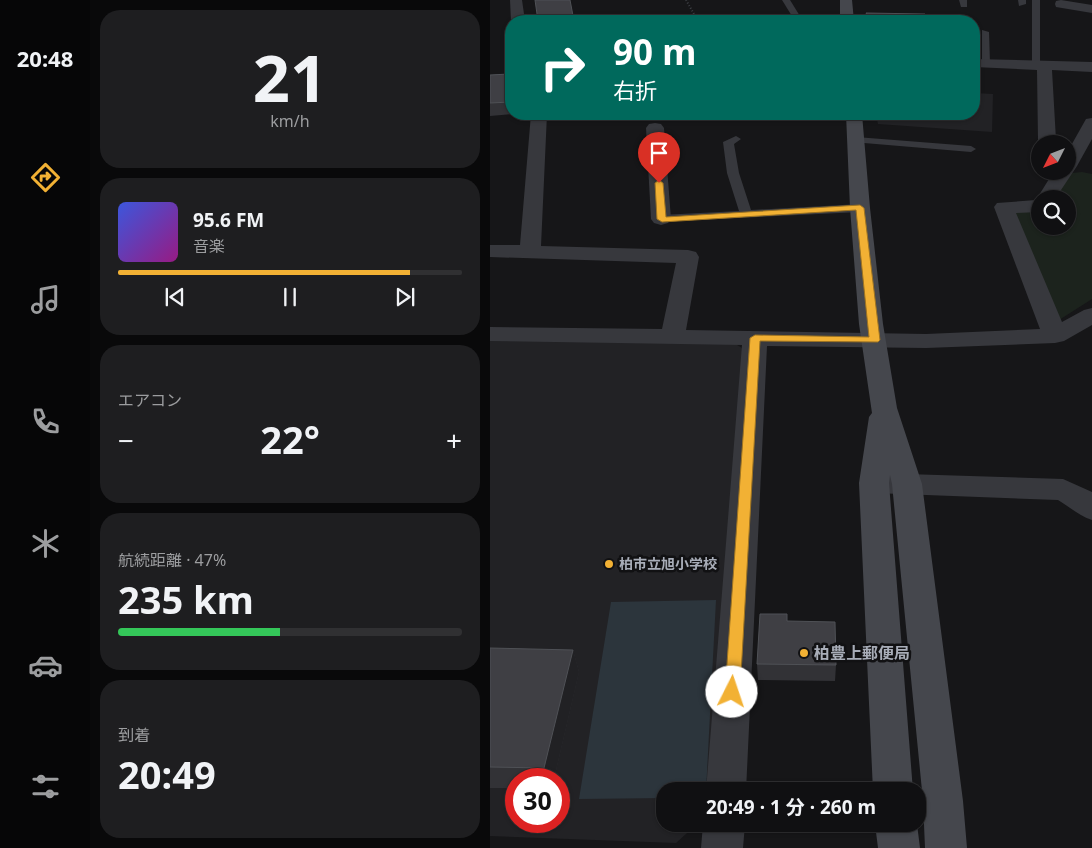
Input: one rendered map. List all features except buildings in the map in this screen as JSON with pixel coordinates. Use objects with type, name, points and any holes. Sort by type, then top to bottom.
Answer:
[{"type":"street","points":[[516,0],[517,15]]},
{"type":"street","points":[[846,0],[847,15]]},
{"type":"street","points":[[1061,4],[1092,9]]},
{"type":"street","points":[[980,64],[1092,67]]},
{"type":"street","points":[[1040,65],[1047,135]]},
{"type":"street","points":[[530,251],[539,120]]},
{"type":"street","points":[[854,120],[860,208],[874,340],[884,408],[907,484],[943,801],[946,848]]},
{"type":"street","points":[[1076,154],[1092,123]]},
{"type":"street","points":[[655,128],[662,219]]},
{"type":"street","points":[[1052,190],[1059,180]]},
{"type":"street","points":[[1031,206],[1004,206],[1054,336]]},
{"type":"street","points":[[490,251],[688,257],[673,337]]},
{"type":"street","points":[[490,334],[926,341],[1054,336],[1092,315]]},
{"type":"street","points":[[727,782],[755,338]]},
{"type":"street","points":[[884,408],[874,483],[891,782]]},
{"type":"street","points":[[874,483],[1063,490],[1085,502],[1092,509]]},
{"type":"street","points":[[722,848],[723,832]]},
{"type":"street","points":[[897,832],[899,848]]},
{"type":"lane","points":[[786,0],[795,15]]},
{"type":"lane","points":[[1036,0],[1040,65]]},
{"type":"lane","points":[[980,64],[985,32]]},
{"type":"lane","points":[[736,139],[728,142],[733,173],[746,214]]},
{"type":"lane","points":[[856,140],[971,149]]},
{"type":"lane","points":[[662,219],[860,208]]},
{"type":"path","points":[[686,0],[695,15]]},
{"type":"shaded area","points":[[980,93],[993,94],[992,132],[878,124],[877,120],[980,120]]},
{"type":"shaded area","points":[[1076,173],[1092,174],[1092,299],[1059,320],[1015,213],[1021,210],[1031,210],[1031,235],[1076,235],[1076,190],[1060,190],[1067,180],[1076,180]]},
{"type":"shaded area","name":"柏市立旭小学校","points":[[490,340],[734,343],[745,350],[711,782],[656,782],[656,832],[688,832],[676,843],[490,836]]},
{"type":"shaded area","points":[[716,600],[706,782],[656,782],[656,798],[579,799],[611,602]]},
{"type":"place","name":"柏市立旭小学校","points":[[609,564]]},
{"type":"place","name":"柏豊上郵便局","points":[[804,653]]},
{"type":"route","points":[[659,183],[662,219],[860,208],[874,340],[755,338],[732,692]]}]
